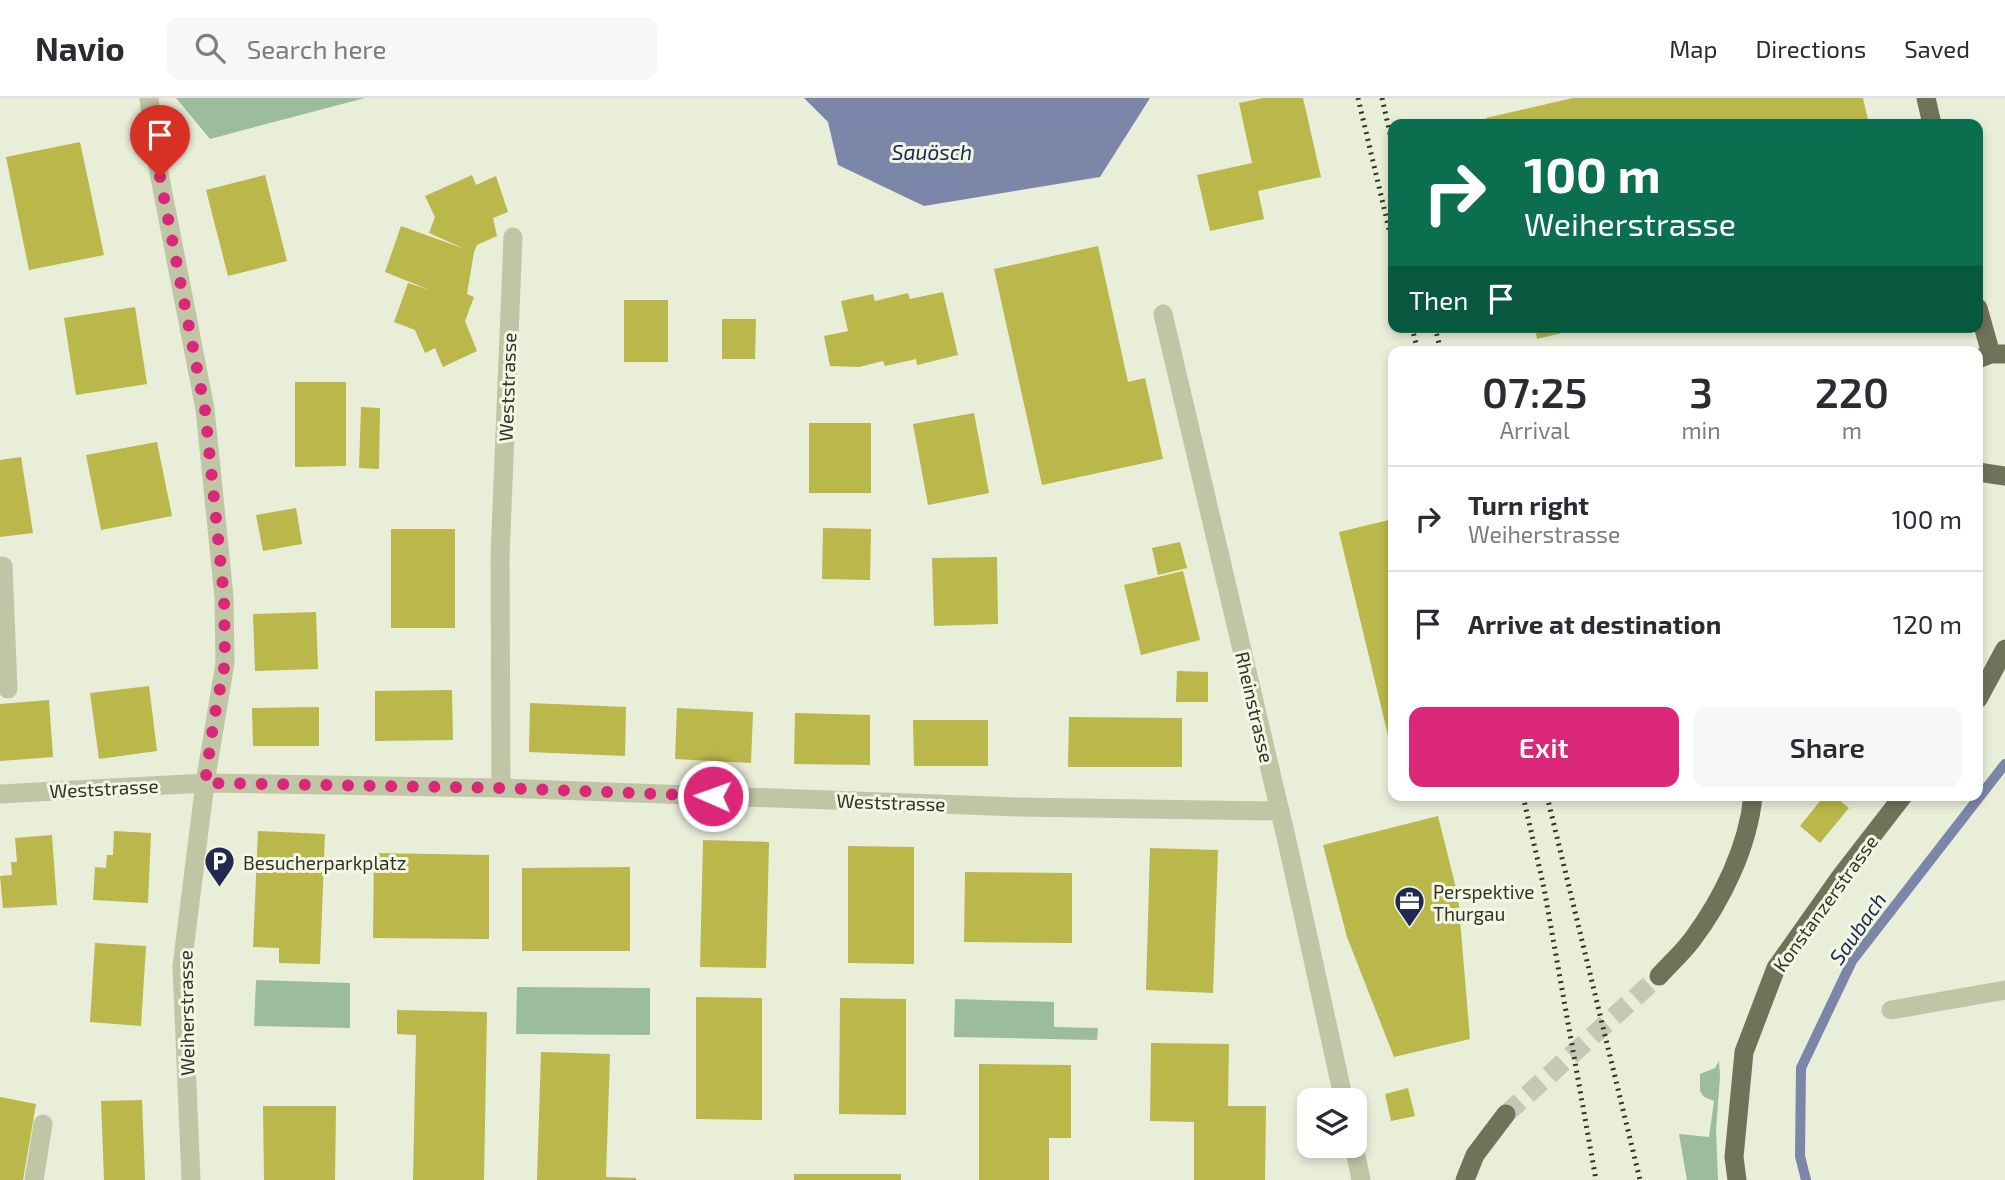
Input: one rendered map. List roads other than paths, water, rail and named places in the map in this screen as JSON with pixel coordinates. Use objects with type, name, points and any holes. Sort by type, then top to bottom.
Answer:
[{"type":"main road","points":[[1926,98],[1931,119]]},
{"type":"main road","points":[[1983,327],[1991,356]]},
{"type":"main road","points":[[1983,473],[2005,476]]},
{"type":"main road","points":[[1983,690],[2005,649]]},
{"type":"main road","points":[[1659,976],[1691,941],[1721,895],[1741,845],[1752,801]]},
{"type":"main road","name":"Konstanzerstrasse","points":[[1737,1180],[1734,1157],[1744,1052],[1776,968],[1841,876],[1899,801]]},
{"type":"main road","points":[[1465,1180],[1475,1155],[1506,1114]]},
{"type":"street","name":"Weiherstrasse","points":[[149,98],[155,152],[205,410],[224,597],[225,663],[214,719],[182,965],[191,1180]]},
{"type":"street","name":"Weststrasse","points":[[501,788],[499,557],[513,237]]},
{"type":"street","name":"Rheinstrasse","points":[[1163,314],[1342,1088]]},
{"type":"street","points":[[3,566],[8,689]]},
{"type":"street","name":"Weststrasse","points":[[0,794],[205,783],[501,788],[1006,806],[1280,811]]},
{"type":"street","points":[[1891,1010],[2005,990]]},
{"type":"street","points":[[34,1180],[43,1124]]},
{"type":"street","points":[[1356,1158],[1361,1180]]},
{"type":"water","name":"Sauösch","points":[[804,98],[1150,98],[1100,177],[924,206],[838,165],[828,122]]},
{"type":"waterway","name":"Saubach","points":[[1983,792],[2005,764]]},
{"type":"waterway","name":"Saubach","points":[[1806,1180],[1800,1156],[1801,1068],[1852,961],[1976,801]]},
{"type":"tunnel","points":[[1506,1114],[1659,976]]},
{"type":"railway","points":[[1358,98],[1388,225]]},
{"type":"railway","points":[[1382,98],[1388,125]]},
{"type":"railway","points":[[1413,333],[1417,346]]},
{"type":"railway","points":[[1436,333],[1440,346]]},
{"type":"railway","points":[[1524,801],[1544,888],[1596,1180]]},
{"type":"railway","points":[[1548,801],[1640,1180]]},
{"type":"place","name":"Besucherparkplatz","points":[[220,889]]},
{"type":"place","name":"Perspektive Thurgau","points":[[1410,929]]}]
